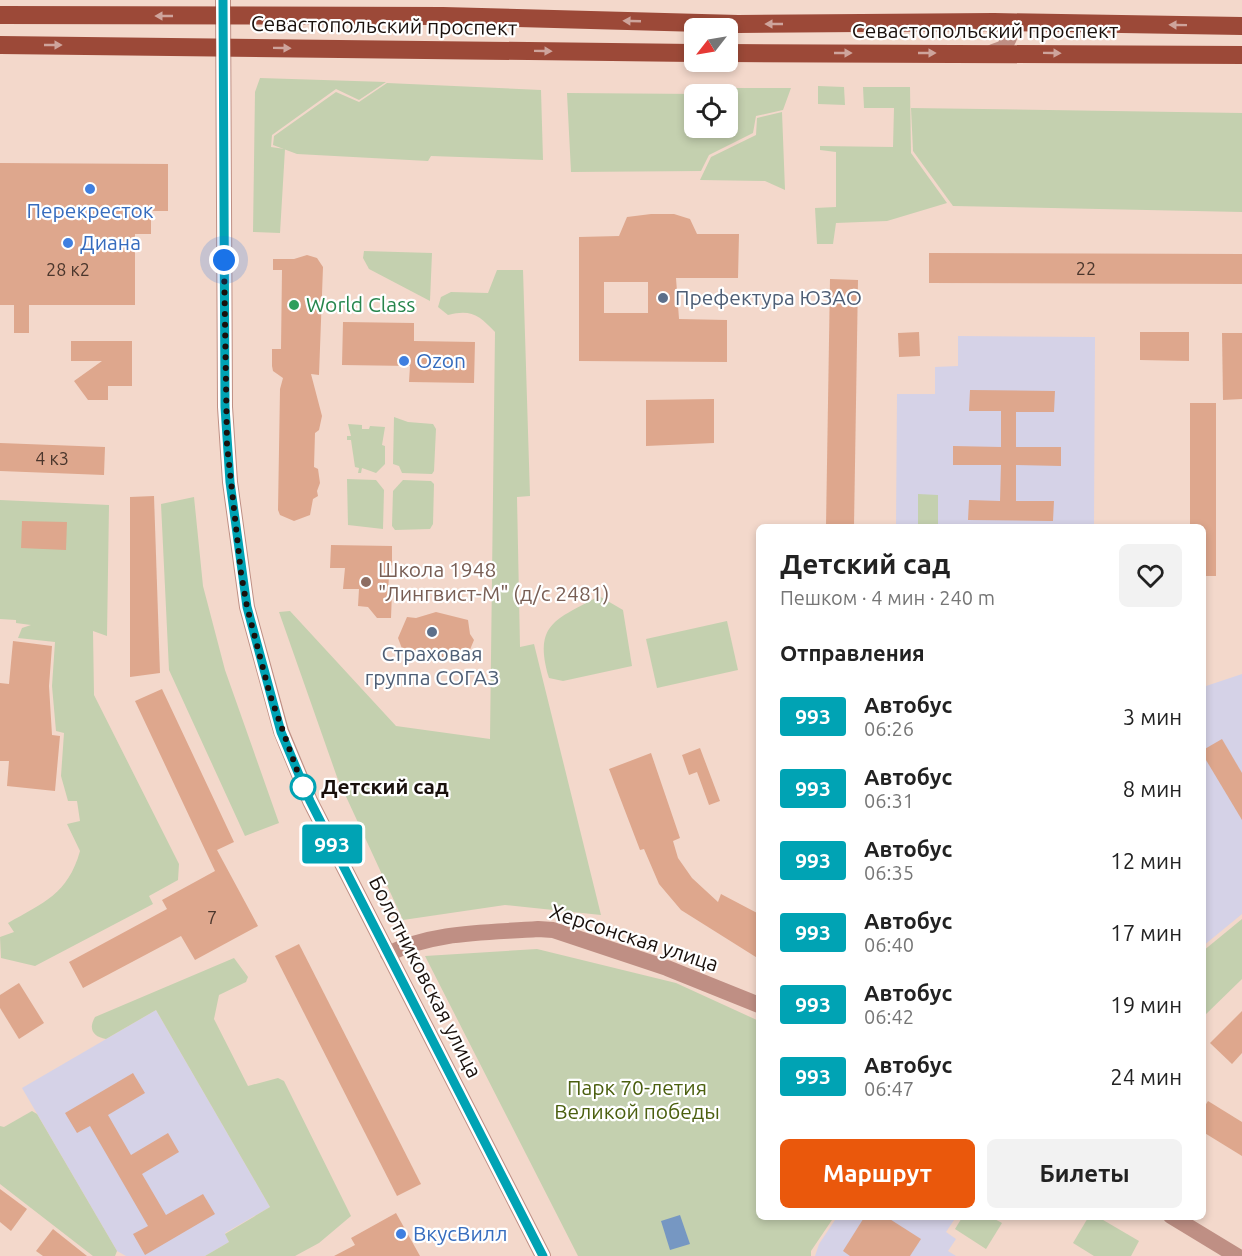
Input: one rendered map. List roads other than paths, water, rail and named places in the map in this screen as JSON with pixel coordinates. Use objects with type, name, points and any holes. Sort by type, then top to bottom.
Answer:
[{"type":"main road","name":"Севастопольский проспект","points":[[0,15],[223,8],[738,24],[994,22],[1242,26]]},
{"type":"main road","name":"Севастопольский проспект","points":[[0,45],[684,53]]},
{"type":"main road","name":"Севастопольский проспект","points":[[738,53],[993,52],[1242,55]]},
{"type":"street","name":"Болотниковская улица","points":[[223,8],[227,445],[247,607],[270,695],[292,761],[310,801],[543,1256]]},
{"type":"street","points":[[993,52],[1004,48],[1009,38],[1005,26],[994,22]]},
{"type":"street","name":"Херсонская улица","points":[[388,954],[408,943],[433,937],[538,929],[553,930],[667,968],[756,1004]]},
{"type":"street","points":[[1178,1220],[1238,1256]]},
{"type":"water","points":[[680,1215],[690,1244],[670,1250],[661,1221]]},
{"type":"place","name":"Перекресток","points":[[90,189]]},
{"type":"place","name":"Диана","points":[[68,243]]},
{"type":"place","name":"Префектура ЮЗАО","points":[[663,298]]},
{"type":"place","name":"World Class","points":[[294,305]]},
{"type":"place","name":"Ozon","points":[[404,361]]},
{"type":"place","name":"Школа 1948 \"Лингвист-М\" (д/с 2481)","points":[[366,582]]},
{"type":"place","name":"Страховая группа СОГАЗ","points":[[432,632]]},
{"type":"place","name":"Детский сад","points":[[303,787]]},
{"type":"place","name":"ВкусВилл","points":[[401,1234]]},
{"type":"park label","name":"Парк 70-летия Великой победы","points":[[637,1100]]}]
